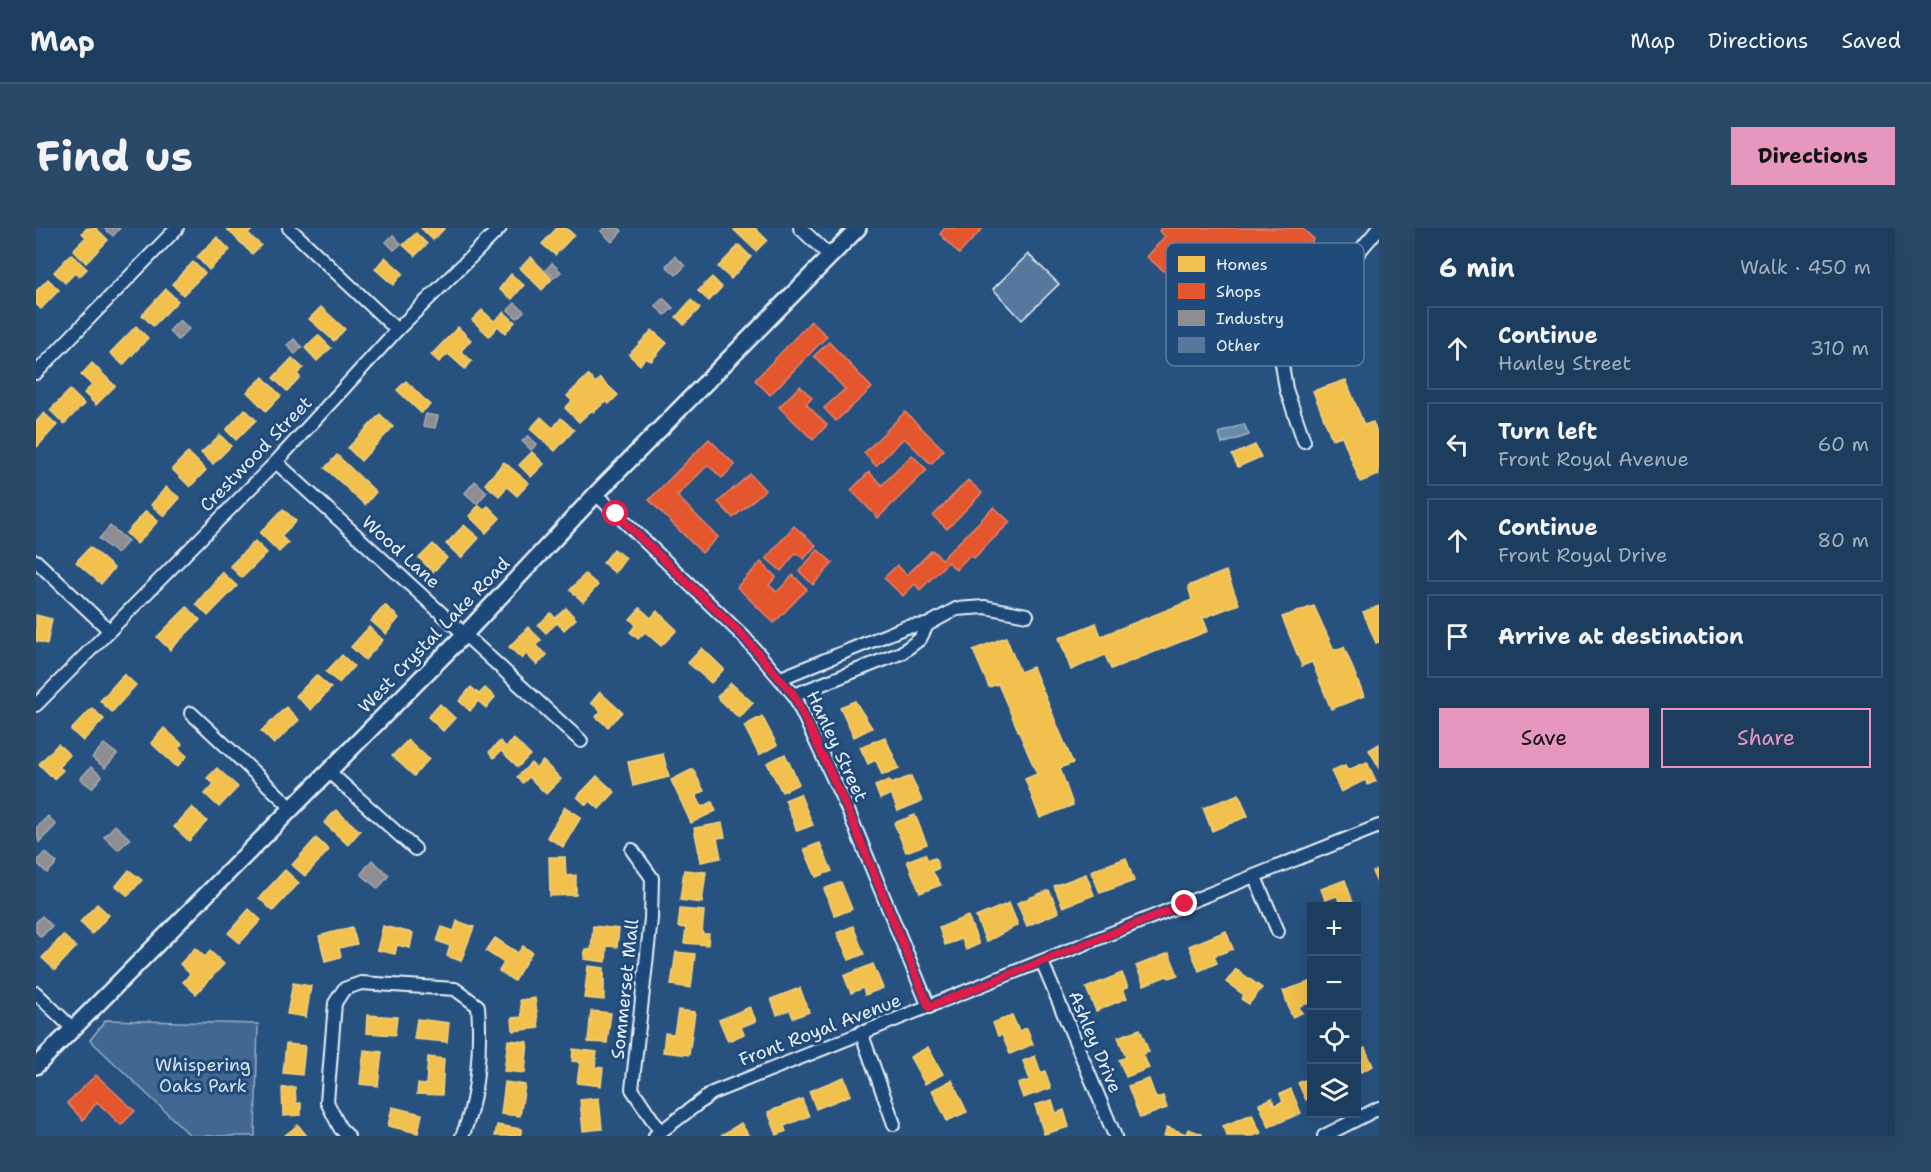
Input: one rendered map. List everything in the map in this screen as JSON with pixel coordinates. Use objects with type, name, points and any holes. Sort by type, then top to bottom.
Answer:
[{"type":"street","points":[[36,373],[177,228]]},
{"type":"street","points":[[290,228],[397,330]]},
{"type":"street","name":"Crestwood Street","points":[[36,705],[108,629],[276,462],[397,330],[500,228]]},
{"type":"street","points":[[800,228],[831,257]]},
{"type":"street","name":"West Crystal Lake Road","points":[[36,1066],[465,634],[596,494],[858,228]]},
{"type":"street","points":[[1364,246],[1379,228]]},
{"type":"street","points":[[1282,366],[1286,389],[1304,441]]},
{"type":"street","name":"Wood Lane","points":[[276,462],[581,741]]},
{"type":"street","name":"Hanley Street","points":[[596,494],[744,637],[794,695],[847,808],[929,1007]]},
{"type":"street","points":[[36,561],[108,629]]},
{"type":"street","points":[[781,678],[906,627],[927,625],[956,609],[985,607],[1027,615]]},
{"type":"street","points":[[794,695],[902,653],[920,639],[927,625]]},
{"type":"street","points":[[191,713],[291,807]]},
{"type":"street","points":[[328,771],[415,849]]},
{"type":"street","name":"Front Royal Avenue","points":[[658,1133],[712,1093],[1379,826]]},
{"type":"street","name":"Sommerset Mall","points":[[632,850],[652,878],[651,919],[632,1089],[658,1133]]},
{"type":"street","points":[[1255,877],[1278,931]]},
{"type":"street","name":"Ashley Drive","points":[[1041,962],[1115,1136]]},
{"type":"street","points":[[348,1136],[340,1128],[327,1102],[335,1003],[344,989],[361,983],[455,989],[478,1006],[480,1030],[470,1117],[462,1136]]},
{"type":"street","points":[[36,993],[73,1029]]},
{"type":"street","points":[[861,1032],[894,1124]]},
{"type":"street","points":[[1324,1136],[1379,1108]]},
{"type":"green space","name":"Whispering Oaks Park","points":[[106,1020],[258,1024],[255,1136],[191,1136],[90,1040]]},
{"type":"shaded area","points":[[1244,424],[1249,435],[1222,444],[1219,433]]},
{"type":"building: Homes","points":[[87,228],[96,228],[108,240],[86,263],[73,250],[86,237],[82,233]]},
{"type":"building: Homes","points":[[226,228],[249,228],[252,230],[248,234],[261,245],[252,254]]},
{"type":"building: Homes","points":[[421,228],[445,228],[433,240]]},
{"type":"building: Homes","points":[[557,228],[566,228],[574,235],[555,255],[542,244]]},
{"type":"building: Homes","points":[[736,228],[755,228],[767,240],[756,251],[734,230]]},
{"type":"building: Homes","points":[[416,233],[427,244],[415,256],[403,245]]},
{"type":"building: Homes","points":[[217,237],[230,250],[209,270],[197,257]]},
{"type":"building: Homes","points":[[739,245],[751,257],[731,279],[718,267]]},
{"type":"building: Homes","points":[[71,254],[87,269],[79,277],[75,273],[65,283],[54,272]]},
{"type":"building: Homes","points":[[385,257],[403,273],[393,285],[375,269]]},
{"type":"building: Homes","points":[[531,257],[552,279],[542,290],[520,268]]},
{"type":"building: Homes","points":[[193,262],[205,273],[183,295],[172,284]]},
{"type":"building: Homes","points":[[511,274],[524,285],[512,299],[499,289]]},
{"type":"building: Homes","points":[[712,277],[722,287],[709,301],[698,291]]},
{"type":"building: Homes","points":[[48,279],[59,290],[41,309],[36,304],[36,291]]},
{"type":"building: Homes","points":[[166,289],[178,301],[153,326],[142,315]]},
{"type":"building: Homes","points":[[691,300],[700,308],[684,325],[676,317]]},
{"type":"building: Homes","points":[[321,307],[345,329],[334,341],[309,319]]},
{"type":"building: Homes","points":[[482,310],[494,321],[504,312],[515,322],[505,333],[498,326],[489,336],[472,320]]},
{"type":"building: Homes","points":[[136,326],[148,338],[123,365],[110,353]]},
{"type":"building: Homes","points":[[458,327],[471,340],[461,351],[472,361],[465,369],[448,354],[439,362],[431,355]]},
{"type":"building: Homes","points":[[652,330],[667,343],[651,361],[645,358],[640,365],[629,355]]},
{"type":"building: Homes","points":[[318,335],[331,348],[317,361],[305,348]]},
{"type":"building: Homes","points":[[292,358],[303,368],[297,374],[300,377],[287,391],[273,378]]},
{"type":"building: Homes","points":[[92,363],[115,386],[96,405],[84,393],[92,385],[81,375]]},
{"type":"building: Homes","points":[[588,375],[596,383],[600,378],[618,395],[609,404],[606,401],[579,422],[565,408],[572,401],[567,396]]},
{"type":"building: Homes","points":[[263,377],[281,396],[266,411],[247,392]]},
{"type":"building: Homes","points":[[1346,380],[1364,425],[1373,422],[1379,438],[1379,475],[1360,482],[1342,436],[1332,439],[1313,391]]},
{"type":"building: Homes","points":[[406,381],[430,405],[421,413],[397,390]]},
{"type":"building: Homes","points":[[70,390],[84,404],[64,424],[50,410]]},
{"type":"building: Homes","points":[[245,409],[256,420],[236,440],[226,430]]},
{"type":"building: Homes","points":[[44,413],[57,425],[36,448],[36,422]]},
{"type":"building: Homes","points":[[380,414],[393,427],[361,461],[348,448]]},
{"type":"building: Homes","points":[[541,417],[553,428],[561,418],[574,430],[555,451],[530,429]]},
{"type":"building: Homes","points":[[220,435],[231,446],[213,464],[201,453]]},
{"type":"building: Homes","points":[[1255,445],[1261,457],[1238,467],[1232,455]]},
{"type":"building: Homes","points":[[188,452],[206,470],[190,487],[172,469]]},
{"type":"building: Homes","points":[[532,452],[544,464],[531,477],[519,465]]},
{"type":"building: Homes","points":[[337,455],[376,492],[365,505],[325,468]]},
{"type":"building: Homes","points":[[504,462],[529,483],[517,496],[507,487],[499,496],[485,484]]},
{"type":"building: Homes","points":[[166,487],[180,498],[164,516],[151,505]]},
{"type":"building: Homes","points":[[479,505],[484,509],[488,506],[500,518],[486,533],[469,516]]},
{"type":"building: Homes","points":[[283,509],[296,521],[281,536],[288,543],[279,552],[260,533]]},
{"type":"building: Homes","points":[[146,511],[158,521],[137,544],[126,533]]},
{"type":"building: Homes","points":[[464,525],[479,538],[461,558],[446,544]]},
{"type":"building: Homes","points":[[255,541],[267,553],[242,578],[230,566]]},
{"type":"building: Homes","points":[[433,544],[447,558],[433,572],[419,558]]},
{"type":"building: Homes","points":[[90,547],[114,568],[101,584],[76,562]]},
{"type":"building: Homes","points":[[614,549],[626,558],[615,573],[603,563]]},
{"type":"building: Homes","points":[[1226,571],[1239,604],[1203,618],[1208,631],[1111,669],[1105,655],[1071,670],[1059,638],[1096,623],[1101,636],[1192,600],[1188,586]]},
{"type":"building: Homes","points":[[222,572],[237,586],[208,616],[196,604]]},
{"type":"building: Homes","points":[[585,574],[598,585],[583,602],[570,590]]},
{"type":"building: Homes","points":[[385,605],[399,618],[386,634],[371,621]]},
{"type":"building: Homes","points":[[1314,606],[1334,650],[1344,647],[1364,696],[1331,709],[1312,662],[1302,666],[1282,617]]},
{"type":"building: Homes","points":[[1379,606],[1379,642],[1376,643],[1363,612]]},
{"type":"building: Homes","points":[[187,607],[200,620],[170,650],[157,637]]},
{"type":"building: Homes","points":[[566,608],[576,619],[564,630],[557,623],[546,633],[538,625],[551,613],[555,618]]},
{"type":"building: Homes","points":[[640,608],[651,618],[657,611],[677,630],[661,646],[645,632],[638,639],[630,632],[636,625],[630,619]]},
{"type":"building: Homes","points":[[36,615],[52,619],[47,644],[36,641]]},
{"type":"building: Homes","points":[[369,627],[383,640],[365,660],[351,647]]},
{"type":"building: Homes","points":[[528,627],[541,640],[536,645],[547,655],[537,665],[526,654],[522,659],[509,647]]},
{"type":"building: Homes","points":[[1006,637],[1020,672],[1033,667],[1073,763],[1060,768],[1073,805],[1040,818],[1025,779],[1037,774],[998,684],[989,687],[973,650]]},
{"type":"building: Homes","points":[[702,648],[724,669],[711,683],[688,663]]},
{"type":"building: Homes","points":[[342,655],[354,666],[339,683],[326,672]]},
{"type":"building: Homes","points":[[124,674],[136,685],[112,712],[100,701]]},
{"type":"building: Homes","points":[[316,675],[331,688],[311,710],[296,696]]},
{"type":"building: Homes","points":[[731,683],[753,703],[739,718],[717,697]]},
{"type":"building: Homes","points":[[471,687],[479,694],[485,688],[495,697],[486,708],[478,701],[470,711],[459,701]]},
{"type":"building: Homes","points":[[600,692],[622,712],[608,727],[596,717],[601,711],[591,703]]},
{"type":"building: Homes","points":[[855,701],[872,728],[854,737],[840,707]]},
{"type":"building: Homes","points":[[440,704],[455,718],[443,731],[428,717]]},
{"type":"building: Homes","points":[[286,707],[299,720],[274,744],[261,731]]},
{"type":"building: Homes","points":[[92,708],[104,719],[83,741],[71,730]]},
{"type":"building: Homes","points":[[762,716],[777,745],[759,755],[744,726]]},
{"type":"building: Homes","points":[[164,728],[182,744],[178,748],[187,756],[177,767],[151,743]]},
{"type":"building: Homes","points":[[885,737],[899,768],[882,775],[876,760],[868,764],[860,747]]},
{"type":"building: Homes","points":[[514,739],[530,755],[518,767],[501,751],[494,758],[489,752],[500,741],[506,747]]},
{"type":"building: Homes","points":[[408,740],[429,759],[414,776],[392,756]]},
{"type":"building: Homes","points":[[58,744],[70,755],[59,767],[63,770],[54,779],[39,764]]},
{"type":"building: Homes","points":[[1379,744],[1379,767],[1369,750]]},
{"type":"building: Homes","points":[[663,754],[669,777],[633,786],[628,762]]},
{"type":"building: Homes","points":[[785,754],[799,784],[782,792],[767,763]]},
{"type":"building: Homes","points":[[543,761],[561,779],[546,794],[529,777],[523,783],[517,777],[531,763],[536,768]]},
{"type":"building: Homes","points":[[1367,762],[1376,781],[1368,785],[1365,780],[1341,792],[1331,771],[1345,765],[1348,770]]},
{"type":"building: Homes","points":[[217,768],[238,787],[219,807],[205,794],[214,784],[207,778]]},
{"type":"building: Homes","points":[[693,769],[704,791],[696,795],[702,807],[712,802],[716,811],[691,823],[671,780]]},
{"type":"building: Homes","points":[[597,776],[615,792],[599,809],[590,801],[586,805],[577,797]]},
{"type":"building: Homes","points":[[911,776],[922,801],[898,811],[891,794],[880,799],[875,786],[889,780],[891,784]]},
{"type":"building: Homes","points":[[800,794],[813,825],[797,831],[785,800]]},
{"type":"building: Homes","points":[[1239,794],[1248,816],[1212,831],[1203,808]]},
{"type":"building: Homes","points":[[192,807],[207,821],[189,841],[174,827]]},
{"type":"building: Homes","points":[[565,807],[581,817],[563,847],[547,837]]},
{"type":"building: Homes","points":[[336,810],[360,831],[348,845],[324,823]]},
{"type":"building: Homes","points":[[915,815],[927,844],[906,852],[894,823]]},
{"type":"building: Homes","points":[[722,823],[725,837],[717,838],[721,858],[701,862],[694,828]]},
{"type":"building: Homes","points":[[316,838],[329,850],[305,876],[292,865]]},
{"type":"building: Homes","points":[[820,843],[832,871],[816,877],[804,849]]},
{"type":"building: Homes","points":[[925,854],[928,860],[935,858],[939,868],[932,871],[941,885],[920,893],[907,861]]},
{"type":"building: Homes","points":[[549,857],[565,857],[566,876],[576,875],[576,895],[550,896]]},
{"type":"building: Homes","points":[[1126,858],[1134,881],[1100,893],[1091,871]]},
{"type":"building: Homes","points":[[1379,869],[1379,887],[1372,872]]},
{"type":"building: Homes","points":[[129,870],[142,880],[128,896],[116,886]]},
{"type":"building: Homes","points":[[285,870],[299,883],[273,911],[259,898]]},
{"type":"building: Homes","points":[[684,870],[706,872],[702,903],[680,900]]},
{"type":"building: Homes","points":[[1086,874],[1094,895],[1063,907],[1054,886]]},
{"type":"building: Homes","points":[[1345,880],[1353,902],[1339,902],[1337,896],[1325,900],[1321,889]]},
{"type":"building: Homes","points":[[841,882],[852,909],[835,916],[824,889]]},
{"type":"building: Homes","points":[[1049,890],[1059,912],[1027,926],[1017,903]]},
{"type":"building: Homes","points":[[1009,903],[1018,925],[986,942],[976,917]]},
{"type":"building: Homes","points":[[97,904],[109,915],[92,934],[80,922]]},
{"type":"building: Homes","points":[[249,909],[261,920],[240,943],[228,933]]},
{"type":"building: Homes","points":[[680,909],[704,911],[702,934],[709,934],[708,945],[684,943],[686,928],[678,927]]},
{"type":"building: Homes","points":[[968,916],[979,944],[966,950],[962,939],[945,945],[939,928]]},
{"type":"building: Homes","points":[[457,921],[474,927],[461,961],[447,956],[450,946],[437,941],[442,927],[454,931]]},
{"type":"building: Homes","points":[[383,926],[413,933],[410,948],[397,945],[395,954],[377,950]]},
{"type":"building: Homes","points":[[593,926],[619,929],[617,947],[607,946],[606,962],[584,959],[585,949],[591,950]]},
{"type":"building: Homes","points":[[853,926],[864,954],[849,960],[837,933]]},
{"type":"building: Homes","points":[[352,927],[357,944],[339,948],[341,957],[325,961],[319,936]]},
{"type":"building: Homes","points":[[1226,931],[1233,949],[1214,956],[1217,963],[1199,971],[1189,946]]},
{"type":"building: Homes","points":[[63,935],[76,947],[55,970],[42,958]]},
{"type":"building: Homes","points":[[495,938],[518,953],[523,946],[532,952],[514,981],[499,971],[504,963],[486,951]]},
{"type":"building: Homes","points":[[195,948],[205,957],[210,951],[224,964],[196,994],[183,982],[190,974],[180,964]]},
{"type":"building: Homes","points":[[676,952],[695,954],[691,988],[671,985]]},
{"type":"building: Homes","points":[[1169,953],[1178,975],[1169,978],[1167,976],[1144,985],[1136,966]]},
{"type":"building: Homes","points":[[873,964],[883,988],[865,995],[863,988],[851,993],[844,976]]},
{"type":"building: Homes","points":[[588,966],[604,968],[604,1000],[584,998]]},
{"type":"building: Homes","points":[[1236,969],[1262,988],[1249,1004],[1241,999],[1244,995],[1226,982]]},
{"type":"building: Homes","points":[[1122,973],[1128,987],[1123,989],[1127,998],[1096,1011],[1086,988]]},
{"type":"building: Homes","points":[[293,983],[311,986],[306,1017],[287,1014]]},
{"type":"building: Homes","points":[[1307,983],[1307,1004],[1299,1006],[1302,1013],[1292,1017],[1283,991]]},
{"type":"building: Homes","points":[[800,988],[809,1012],[793,1018],[790,1010],[777,1015],[771,999]]},
{"type":"building: Homes","points":[[535,998],[539,1028],[513,1031],[512,1018],[522,1017],[520,1000]]},
{"type":"building: Homes","points":[[750,1007],[756,1021],[741,1027],[744,1034],[728,1041],[719,1020]]},
{"type":"building: Homes","points":[[678,1010],[695,1012],[689,1055],[663,1052],[665,1033],[674,1034]]},
{"type":"building: Homes","points":[[591,1011],[611,1013],[607,1043],[588,1042]]},
{"type":"building: Homes","points":[[367,1015],[397,1017],[395,1035],[366,1033]]},
{"type":"building: Homes","points":[[1012,1015],[1019,1031],[1027,1028],[1033,1044],[1010,1054],[1002,1035],[998,1036],[993,1023]]},
{"type":"building: Homes","points":[[417,1019],[449,1023],[447,1042],[414,1039]]},
{"type":"building: Homes","points":[[1140,1029],[1149,1052],[1143,1054],[1149,1068],[1126,1077],[1119,1060],[1126,1057],[1118,1037]]},
{"type":"building: Homes","points":[[508,1040],[528,1042],[525,1073],[504,1071]]},
{"type":"building: Homes","points":[[286,1044],[305,1046],[302,1075],[283,1073]]},
{"type":"building: Homes","points":[[928,1047],[943,1074],[925,1084],[910,1057]]},
{"type":"building: Homes","points":[[1365,1048],[1373,1066],[1361,1072],[1361,1064],[1361,1050]]},
{"type":"building: Homes","points":[[573,1049],[597,1052],[595,1067],[603,1068],[601,1086],[577,1083],[580,1062],[572,1061]]},
{"type":"building: Homes","points":[[364,1050],[382,1052],[378,1086],[360,1084]]},
{"type":"building: Homes","points":[[1035,1056],[1041,1073],[1045,1071],[1051,1088],[1023,1098],[1018,1084],[1030,1080],[1023,1061]]},
{"type":"building: Homes","points":[[428,1057],[444,1059],[442,1095],[417,1094],[418,1084],[426,1085]]},
{"type":"building: Homes","points":[[844,1077],[851,1095],[816,1109],[809,1091]]},
{"type":"building: Homes","points":[[1149,1079],[1156,1098],[1163,1096],[1167,1108],[1140,1118],[1128,1086]]},
{"type":"building: Homes","points":[[1307,1079],[1307,1100],[1306,1100],[1298,1083]]},
{"type":"building: Homes","points":[[952,1080],[967,1112],[947,1121],[932,1090]]},
{"type":"building: Homes","points":[[505,1082],[525,1085],[520,1116],[501,1114]]},
{"type":"building: Homes","points":[[295,1087],[296,1103],[301,1103],[301,1115],[283,1116],[282,1088]]},
{"type":"building: Homes","points":[[1291,1089],[1301,1113],[1269,1127],[1259,1104],[1272,1098],[1274,1105],[1283,1102],[1280,1094]]},
{"type":"building: Homes","points":[[599,1098],[602,1129],[583,1131],[580,1100]]},
{"type":"building: Homes","points":[[802,1099],[809,1116],[784,1126],[786,1131],[777,1135],[768,1112]]},
{"type":"building: Homes","points":[[1052,1100],[1056,1113],[1064,1110],[1069,1127],[1044,1134],[1035,1105]]},
{"type":"building: Homes","points":[[392,1107],[422,1114],[418,1133],[388,1126]]},
{"type":"building: Homes","points":[[1252,1114],[1261,1133],[1253,1136],[1227,1136],[1223,1126]]},
{"type":"building: Homes","points":[[741,1123],[749,1136],[720,1136]]},
{"type":"building: Homes","points":[[298,1125],[307,1136],[284,1136]]},
{"type":"building: Homes","points":[[497,1125],[522,1129],[520,1136],[495,1136]]},
{"type":"building: Homes","points":[[1167,1127],[1186,1134],[1188,1129],[1202,1134],[1201,1136],[1164,1136]]},
{"type":"building: Shops","points":[[945,228],[983,228],[959,254],[940,234]]},
{"type":"building: Shops","points":[[1161,228],[1302,228],[1314,239],[1311,243],[1166,243],[1166,273],[1147,257],[1165,236],[1159,231]]},
{"type":"building: Shops","points":[[811,321],[827,336],[770,395],[755,380]]},
{"type":"building: Shops","points":[[829,342],[872,388],[836,421],[824,408],[845,389],[814,356]]},
{"type":"building: Shops","points":[[800,386],[812,398],[806,404],[827,425],[813,440],[779,407]]},
{"type":"building: Shops","points":[[905,412],[944,450],[931,464],[904,438],[876,466],[864,453]]},
{"type":"building: Shops","points":[[709,439],[735,465],[722,478],[708,465],[677,496],[718,537],[702,553],[649,500]]},
{"type":"building: Shops","points":[[912,455],[927,470],[878,518],[851,490],[869,472],[882,485]]},
{"type":"building: Shops","points":[[750,474],[765,490],[733,518],[718,502]]},
{"type":"building: Shops","points":[[968,480],[982,493],[947,529],[933,516]]},
{"type":"building: Shops","points":[[994,507],[1010,522],[974,558],[969,556],[956,570],[948,562],[920,590],[915,584],[903,596],[884,578],[897,565],[907,575],[932,550],[942,559]]},
{"type":"building: Shops","points":[[794,526],[816,545],[804,559],[796,553],[781,571],[766,558]]},
{"type":"building: Shops","points":[[818,550],[833,563],[813,585],[799,571]]},
{"type":"building: Shops","points":[[761,562],[776,577],[769,585],[777,592],[793,575],[807,589],[774,623],[737,587]]},
{"type":"building: Shops","points":[[96,1075],[135,1111],[121,1125],[97,1102],[83,1120],[67,1103]]},
{"type":"building: Industry","points":[[104,228],[120,228],[113,236]]},
{"type":"building: Industry","points":[[605,228],[619,228],[622,231],[612,242],[601,231]]},
{"type":"building: Industry","points":[[393,235],[401,244],[394,250],[386,242]]},
{"type":"building: Industry","points":[[675,256],[685,266],[676,275],[666,266]]},
{"type":"building: Industry","points":[[552,263],[561,272],[554,278],[546,270]]},
{"type":"building: Industry","points":[[663,298],[673,308],[665,315],[655,306]]},
{"type":"building: Industry","points":[[515,303],[524,311],[517,318],[508,310]]},
{"type":"building: Industry","points":[[180,320],[189,329],[178,340],[169,331]]},
{"type":"building: Industry","points":[[294,339],[302,347],[295,354],[287,345]]},
{"type":"building: Industry","points":[[426,414],[438,416],[435,428],[423,426]]},
{"type":"building: Industry","points":[[528,436],[537,444],[531,450],[522,441]]},
{"type":"building: Industry","points":[[475,481],[487,492],[477,504],[465,493]]},
{"type":"building: Industry","points":[[110,526],[128,541],[117,554],[99,539]]},
{"type":"building: Industry","points":[[104,744],[117,754],[105,768],[92,758]]},
{"type":"building: Industry","points":[[91,767],[102,776],[92,788],[80,779]]},
{"type":"building: Industry","points":[[48,816],[56,825],[39,842],[36,828]]},
{"type":"building: Industry","points":[[115,825],[130,839],[118,850],[104,837]]},
{"type":"building: Industry","points":[[45,852],[57,863],[47,873],[36,862]]},
{"type":"building: Industry","points":[[372,860],[389,875],[378,889],[361,874]]},
{"type":"building: Industry","points":[[42,916],[52,926],[41,937],[36,932],[36,922]]},
{"type":"building: Other","points":[[1028,254],[1059,284],[1022,320],[993,289]]},
{"type":"route","points":[[616,514],[744,637],[794,695],[847,808],[929,1007],[1185,904]]}]
